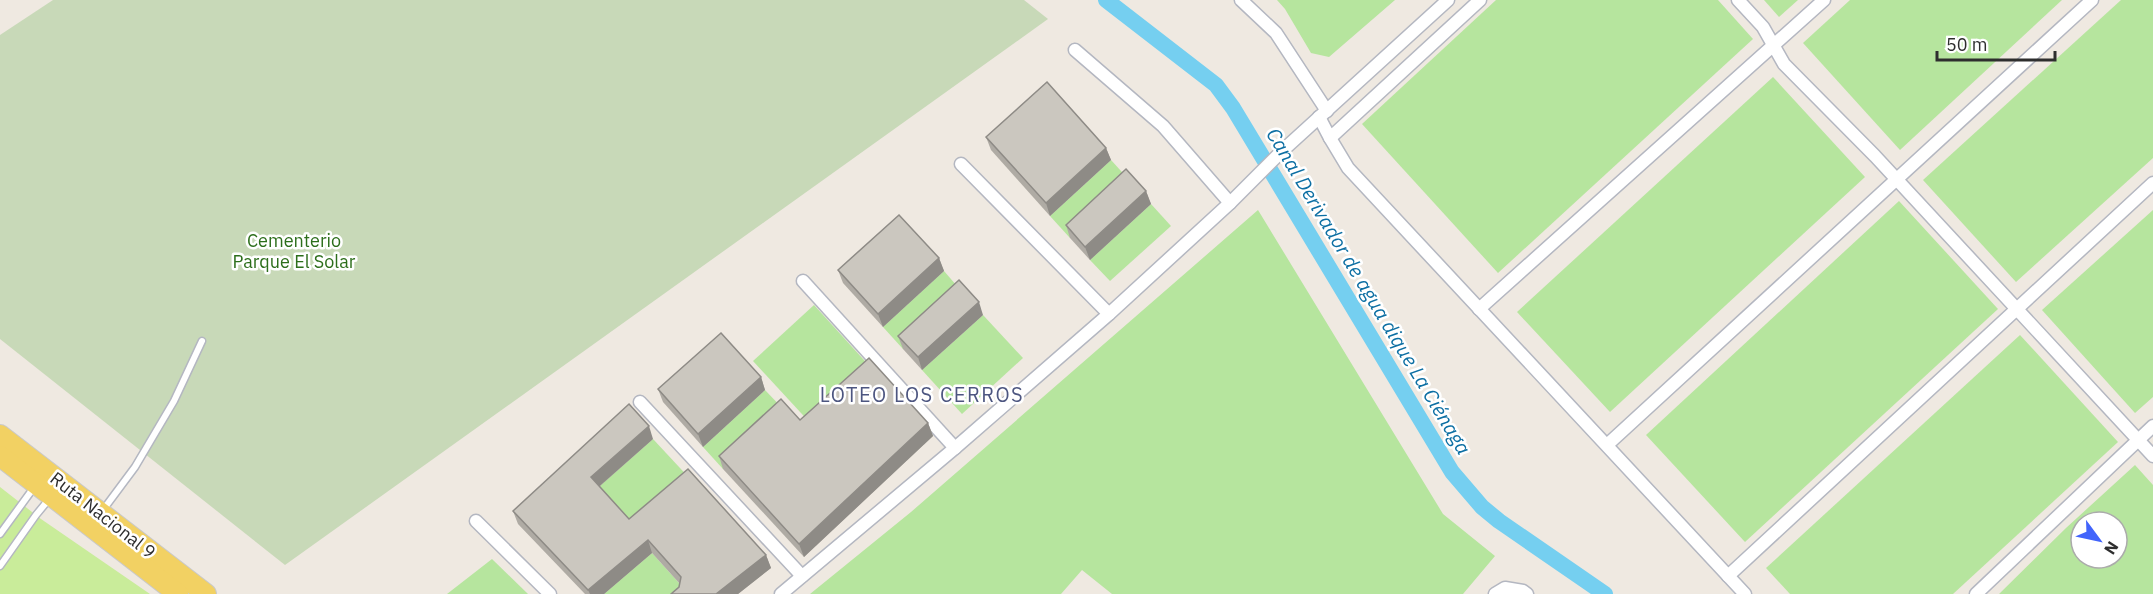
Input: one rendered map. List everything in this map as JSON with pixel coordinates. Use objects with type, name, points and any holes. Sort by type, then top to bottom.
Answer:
[{"type":"main road","name":"Ruta Nacional 9","points":[[0,435],[206,594]]},
{"type":"main road","name":"Ruta Nacional 9","points":[[0,456],[178,594]]},
{"type":"street","points":[[1241,0],[1276,33],[1323,114],[1330,138],[1348,168],[1745,594]]},
{"type":"street","points":[[781,594],[955,448],[1109,314],[1230,203],[1281,152],[1448,0]]},
{"type":"street","points":[[1330,138],[1480,0]]},
{"type":"street","points":[[1738,0],[1763,27],[1784,63],[1896,178],[2153,456]]},
{"type":"street","points":[[1479,309],[1824,0]]},
{"type":"street","points":[[1607,446],[2092,0]]},
{"type":"street","points":[[1075,50],[1163,126],[1230,203]]},
{"type":"street","points":[[961,164],[1109,314]]},
{"type":"street","points":[[1728,576],[2153,183]]},
{"type":"street","points":[[803,281],[955,448]]},
{"type":"street","points":[[640,402],[802,576]]},
{"type":"street","points":[[1976,594],[2153,426]]},
{"type":"street","points":[[476,521],[550,594]]},
{"type":"street","points":[[1495,594],[1505,588],[1525,593]]},
{"type":"lane","points":[[101,513],[135,467],[174,401],[202,341]]},
{"type":"lane","points":[[0,534],[44,490]]},
{"type":"lane","points":[[0,566],[36,515],[44,490]]},
{"type":"green space","name":"Cementerio Parque El Solar","points":[[53,0],[1024,0],[1048,19],[285,565],[0,339],[0,35]]},
{"type":"green space","points":[[1277,0],[1395,0],[1329,57],[1311,53],[1285,9]]},
{"type":"green space","points":[[1496,0],[1718,0],[1753,39],[1498,273],[1362,124]]},
{"type":"green space","points":[[1764,0],[1798,0],[1779,17]]},
{"type":"green space","points":[[1850,0],[2062,0],[1900,150],[1803,43]]},
{"type":"green space","points":[[2121,0],[2153,0],[2153,158],[2016,282],[1923,180]]},
{"type":"green space","points":[[1773,77],[1865,177],[1610,412],[1517,312]]},
{"type":"green space","points":[[1111,160],[1131,182],[1070,238],[1050,216]]},
{"type":"green space","points":[[1899,201],[1998,309],[1745,542],[1646,435]]},
{"type":"green space","points":[[1151,204],[1171,226],[1110,281],[1090,260]]},
{"type":"green space","points":[[1258,210],[1443,514],[1495,556],[1463,594],[1112,594],[1082,570],[1061,594],[810,594],[911,512]]},
{"type":"green space","points":[[2153,210],[2153,397],[2135,413],[2042,310]]},
{"type":"green space","points":[[944,271],[963,293],[903,349],[883,327]]},
{"type":"green space","points":[[814,305],[873,370],[813,426],[753,361]]},
{"type":"green space","points":[[983,315],[1023,358],[962,414],[922,370]]},
{"type":"green space","points":[[2020,335],[2118,442],[1953,594],[1790,594],[1766,568]]},
{"type":"green space","points":[[765,390],[786,412],[723,469],[703,447]]},
{"type":"green space","points":[[653,439],[693,482],[633,532],[595,490]]},
{"type":"green space","points":[[2135,465],[2153,485],[2153,594],[1999,594],[2069,525],[2069,570],[2129,570],[2129,510],[2086,510]]},
{"type":"green space","points":[[0,487],[41,519],[150,594],[0,594]]},
{"type":"green space","points":[[652,553],[689,594],[604,594]]},
{"type":"green space","points":[[492,559],[528,594],[447,594]]},
{"type":"building","points":[[1047,82],[1106,148],[1046,203],[986,137]]},
{"type":"building","points":[[1126,169],[1146,191],[1085,247],[1066,225]]},
{"type":"building","points":[[899,215],[939,258],[878,314],[838,270]]},
{"type":"building","points":[[959,280],[979,302],[918,357],[898,336]]},
{"type":"building","points":[[721,333],[761,377],[698,434],[658,389]]},
{"type":"building","points":[[869,358],[928,423],[799,544],[719,456],[781,399],[800,420]]},
{"type":"building","points":[[629,404],[649,426],[591,477],[629,519],[688,469],[766,555],[716,594],[671,594],[679,587],[681,577],[648,540],[588,590],[513,511]]},
{"type":"waterway","name":"Canal Derivador de agua dique La Ciénaga","points":[[1106,0],[1216,85],[1233,108],[1452,472],[1482,507],[1499,521],[1605,594]]},
{"type":"district","name":"LOTEO LOS CERROS","points":[[922,394]]}]
